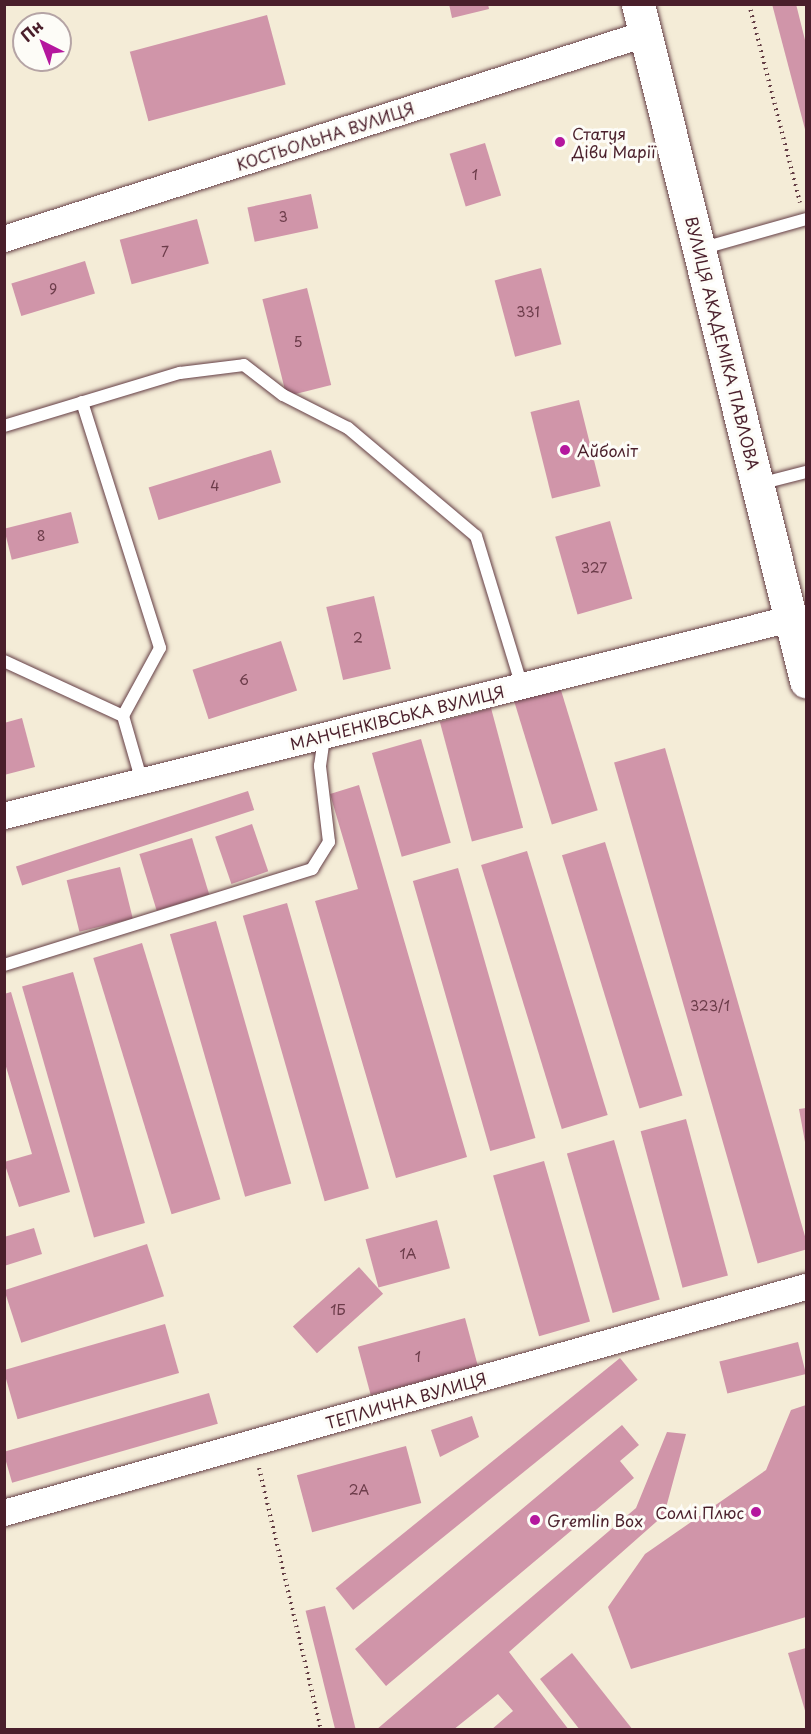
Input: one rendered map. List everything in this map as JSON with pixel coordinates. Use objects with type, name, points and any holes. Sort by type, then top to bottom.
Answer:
[{"type":"main road","name":"ВУЛИЦЯ АКАДЕМІКА ПАВЛОВА","points":[[642,19],[807,681]]},
{"type":"street","name":"КОСТЬОЛЬНА ВУЛИЦЯ","points":[[4,239],[642,19]]},
{"type":"street","name":"МАНЧЕНКІВСЬКА ВУЛИЦЯ","points":[[4,816],[790,619]]},
{"type":"street","name":"ТЕПЛИЧНА ВУЛИЦЯ","points":[[4,1512],[807,1287]]},
{"type":"lane","points":[[699,250],[806,219]]},
{"type":"lane","points":[[4,426],[180,373],[244,365],[283,395],[348,428],[476,536],[522,686]]},
{"type":"lane","points":[[82,402],[160,648],[123,716],[142,782]]},
{"type":"lane","points":[[758,484],[807,472]]},
{"type":"lane","points":[[4,661],[123,716]]},
{"type":"lane","points":[[4,965],[266,886],[312,868],[329,842],[320,766],[324,736]]},
{"type":"path","points":[[749,4],[806,219]]},
{"type":"path","points":[[253,1443],[321,1730]]},
{"type":"building","points":[[449,4],[488,4],[489,9],[452,18]]},
{"type":"building","points":[[772,4],[796,4],[806,44],[806,133]]},
{"type":"building","points":[[267,15],[286,85],[148,121],[130,52]]},
{"type":"building","points":[[485,143],[501,196],[466,206],[450,154]]},
{"type":"building","points":[[311,194],[318,228],[255,242],[247,208]]},
{"type":"building","points":[[197,219],[209,263],[132,284],[120,240]]},
{"type":"building","points":[[85,261],[95,294],[21,316],[11,284]]},
{"type":"building","points":[[541,268],[561,344],[515,357],[495,280]]},
{"type":"building","points":[[307,288],[331,385],[287,396],[262,299]]},
{"type":"building","name":"Айболіт","points":[[579,400],[601,486],[552,498],[530,412]]},
{"type":"building","points":[[271,450],[281,483],[159,520],[149,487]]},
{"type":"building","points":[[71,512],[79,543],[12,560],[4,529]]},
{"type":"building","points":[[610,521],[632,599],[578,615],[555,537]]},
{"type":"building","points":[[374,596],[391,669],[343,680],[326,607]]},
{"type":"building","points":[[281,641],[297,690],[209,719],[193,670]]},
{"type":"building","points":[[560,687],[598,810],[552,824],[514,701]]},
{"type":"building","points":[[491,708],[523,828],[472,841],[440,722]]},
{"type":"building","points":[[22,718],[35,767],[4,775],[4,723]]},
{"type":"building","points":[[421,739],[451,843],[402,857],[372,753]]},
{"type":"building","points":[[665,748],[806,1240],[806,1250],[758,1263],[614,763]]},
{"type":"building","points":[[359,785],[467,1157],[396,1178],[315,901],[358,889],[330,794]]},
{"type":"building","points":[[248,791],[254,810],[22,885],[16,866]]},
{"type":"building","points":[[252,824],[268,871],[231,884],[215,837]]},
{"type":"building","points":[[192,838],[209,894],[157,911],[139,854]]},
{"type":"building","points":[[605,842],[682,1095],[639,1109],[562,855]]},
{"type":"building","points":[[527,851],[608,1115],[562,1129],[481,865]]},
{"type":"building","points":[[120,867],[133,918],[79,932],[67,880]]},
{"type":"building","points":[[458,868],[535,1138],[490,1151],[413,881]]},
{"type":"building","points":[[287,903],[369,1188],[325,1201],[243,916]]},
{"type":"building","points":[[216,921],[291,1183],[245,1197],[170,934]]},
{"type":"building","points":[[142,943],[220,1199],[172,1214],[93,958]]},
{"type":"building","points":[[73,972],[145,1223],[94,1237],[22,987]]},
{"type":"building","points":[[11,992],[70,1192],[19,1207],[4,1162],[32,1154],[4,1060],[4,994]]},
{"type":"building","points":[[806,1108],[806,1141],[805,1142],[799,1109]]},
{"type":"building","points":[[686,1119],[728,1275],[683,1288],[641,1131]]},
{"type":"building","points":[[614,1140],[660,1300],[613,1313],[567,1154]]},
{"type":"building","points":[[544,1161],[590,1322],[539,1336],[493,1176]]},
{"type":"building","points":[[437,1220],[450,1268],[378,1287],[366,1239]]},
{"type":"building","points":[[34,1228],[42,1254],[4,1266],[4,1237]]},
{"type":"building","points":[[147,1244],[164,1296],[21,1343],[4,1290]]},
{"type":"building","points":[[359,1267],[383,1294],[317,1353],[293,1327]]},
{"type":"building","points":[[465,1318],[478,1366],[371,1395],[358,1347]]},
{"type":"building","points":[[165,1324],[179,1373],[18,1419],[4,1370]]},
{"type":"building","points":[[798,1342],[806,1374],[727,1394],[719,1362]]},
{"type":"building","points":[[620,1358],[638,1380],[353,1610],[336,1588]]},
{"type":"building","points":[[209,1393],[218,1424],[12,1483],[4,1452]]},
{"type":"building","name":"Соллі Плюс","points":[[806,1405],[806,1617],[631,1669],[608,1607],[645,1554],[766,1470],[791,1410]]},
{"type":"building","points":[[472,1416],[479,1437],[440,1457],[431,1430]]},
{"type":"building","points":[[622,1425],[639,1445],[620,1461],[634,1478],[386,1686],[355,1649]]},
{"type":"building","points":[[667,1432],[686,1434],[664,1515],[509,1652],[569,1730],[491,1730],[513,1711],[498,1694],[453,1730],[376,1730],[636,1508]]},
{"type":"building","points":[[406,1446],[421,1503],[312,1532],[297,1475]]},
{"type":"building","points":[[325,1606],[356,1730],[335,1730],[306,1611]]},
{"type":"building","points":[[806,1648],[806,1714],[788,1653]]},
{"type":"building","points":[[572,1653],[633,1730],[580,1730],[540,1679]]},
{"type":"place","name":"Статуя Діви Марії","points":[[560,142]]},
{"type":"place","name":"Айболіт","points":[[565,450]]},
{"type":"place","name":"Соллі Плюс","points":[[756,1512]]},
{"type":"place","name":"Gremlin Box","points":[[535,1520]]}]
